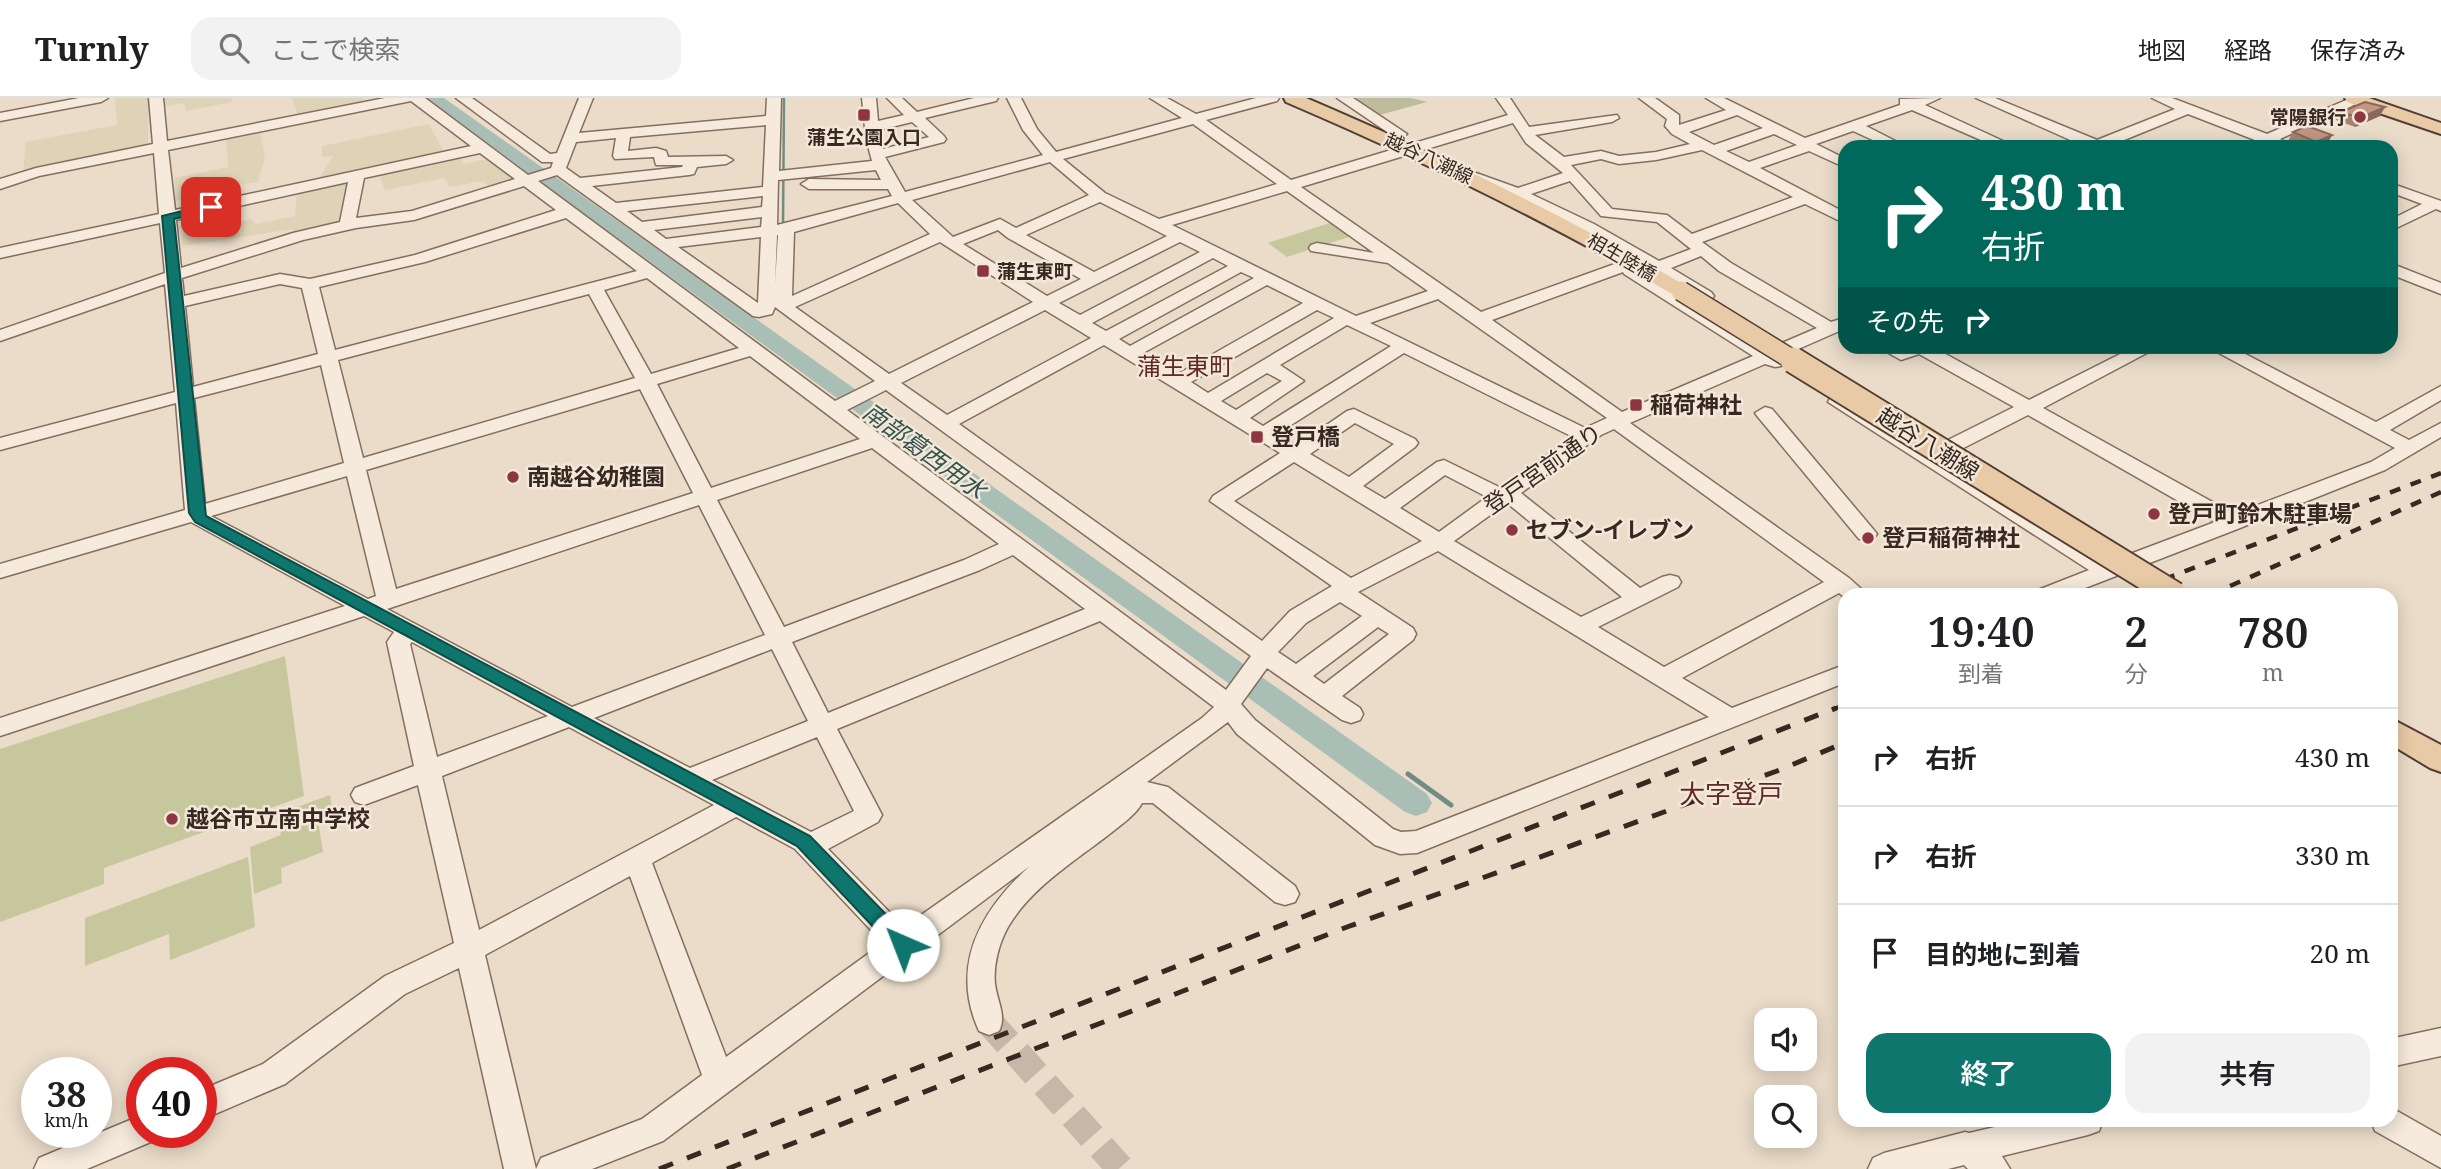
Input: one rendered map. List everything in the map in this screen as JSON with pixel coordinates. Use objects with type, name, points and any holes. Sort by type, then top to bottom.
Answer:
[{"type":"main road","name":"越谷八潮線","points":[[1292,98],[1513,195],[1563,223]]},
{"type":"main road","points":[[2358,99],[2441,129]]},
{"type":"main road","name":"相生陸橋","points":[[1563,223],[1687,290]]},
{"type":"main road","name":"越谷八潮線","points":[[1687,290],[2164,588]]},
{"type":"main road","points":[[2398,734],[2441,760]]},
{"type":"street","points":[[0,117],[101,98]]},
{"type":"street","points":[[156,98],[196,513],[200,519],[378,603],[410,631],[738,804],[808,846],[903,945]]},
{"type":"street","points":[[0,184],[36,172],[406,98]]},
{"type":"street","points":[[416,98],[752,350],[837,407],[874,441],[1102,611],[1230,702],[1246,727],[1384,837],[1400,843],[1417,842],[1838,676]]},
{"type":"street","points":[[464,98],[759,313],[766,310],[774,98]]},
{"type":"street","points":[[0,336],[174,275],[255,250],[347,225],[414,215],[529,181],[559,166],[586,98]]},
{"type":"street","points":[[869,98],[878,157],[898,191],[946,239],[1078,323],[1731,719]]},
{"type":"street","points":[[771,176],[878,157],[939,139],[894,98]]},
{"type":"street","points":[[872,127],[991,98]]},
{"type":"street","points":[[1014,98],[1031,133],[1051,158],[1100,196],[1586,436]]},
{"type":"street","points":[[1157,98],[1194,118],[1441,292],[1848,588]]},
{"type":"street","points":[[662,244],[786,229],[826,219],[898,191],[1051,158],[1272,98]]},
{"type":"street","points":[[1344,98],[1400,134],[1390,140]]},
{"type":"street","points":[[1504,98],[1524,132],[1561,162],[1607,213],[1656,216],[1734,273],[1838,324]]},
{"type":"street","points":[[1646,98],[1674,118],[1672,126],[1676,131],[1838,215]]},
{"type":"street","points":[[1713,98],[1838,160]]},
{"type":"street","points":[[1896,98],[1992,140]]},
{"type":"street","points":[[1747,168],[1933,98]]},
{"type":"street","points":[[1983,98],[2082,140]]},
{"type":"street","points":[[2159,98],[2267,139],[2358,99]]},
{"type":"street","points":[[2111,140],[2188,109]]},
{"type":"street","points":[[1676,131],[1739,110]]},
{"type":"street","points":[[1157,225],[1514,118]]},
{"type":"street","points":[[1524,132],[1612,118]]},
{"type":"street","points":[[571,138],[774,120]]},
{"type":"street","points":[[1854,126],[1885,140]]},
{"type":"street","points":[[1561,162],[1601,155],[1619,160],[1656,156],[1708,147],[1775,129]]},
{"type":"street","points":[[624,133],[621,156],[656,152],[661,154],[661,162],[706,158],[706,162]]},
{"type":"street","points":[[0,253],[483,148]]},
{"type":"street","points":[[808,190],[878,157]]},
{"type":"street","points":[[578,183],[689,171],[691,163],[706,162],[725,171],[771,176],[808,190],[898,191]]},
{"type":"street","points":[[613,208],[653,203],[725,171]]},
{"type":"street","points":[[653,203],[657,174]]},
{"type":"street","points":[[347,225],[358,175]]},
{"type":"street","points":[[1513,195],[1572,175]]},
{"type":"street","points":[[808,190],[826,219]]},
{"type":"street","points":[[2398,190],[2438,205]]},
{"type":"street","points":[[1513,195],[1596,233],[1657,268],[1687,290],[1789,347],[2139,559]]},
{"type":"street","points":[[1014,235],[1100,196]]},
{"type":"street","points":[[1657,268],[1696,245],[1806,198]]},
{"type":"street","points":[[2398,222],[2438,205]]},
{"type":"street","points":[[638,226],[769,211]]},
{"type":"street","points":[[1539,211],[1540,216],[1548,222],[1623,265],[2107,571]]},
{"type":"street","points":[[176,303],[280,279],[310,284],[419,259],[567,212]]},
{"type":"street","points":[[1596,233],[1607,213]]},
{"type":"street","points":[[783,306],[946,239],[1000,223],[1014,235],[1094,279]]},
{"type":"street","points":[[783,306],[786,229]]},
{"type":"street","points":[[837,407],[1179,236]]},
{"type":"street","points":[[1317,248],[1383,259],[1391,257]]},
{"type":"street","points":[[255,250],[280,279]]},
{"type":"street","points":[[1078,323],[1212,253]]},
{"type":"street","points":[[1479,319],[1623,265]]},
{"type":"street","points":[[945,424],[1240,266]]},
{"type":"street","points":[[2398,271],[2441,289]]},
{"type":"street","points":[[0,444],[648,273]]},
{"type":"street","points":[[1687,290],[1734,273]]},
{"type":"street","points":[[1130,353],[1265,279]]},
{"type":"street","points":[[310,284],[330,357],[354,466],[378,603]]},
{"type":"street","points":[[594,287],[869,815],[808,846]]},
{"type":"street","points":[[1209,400],[1351,320],[1441,292]]},
{"type":"street","points":[[1178,382],[1316,303]]},
{"type":"street","points":[[783,306],[1235,634],[1351,714]]},
{"type":"street","name":"登戸宮前通り","points":[[1266,654],[1298,617],[1345,589],[1440,541],[1586,436],[1838,326]]},
{"type":"street","points":[[1264,435],[1402,346]]},
{"type":"street","points":[[0,570],[752,350]]},
{"type":"street","points":[[1930,354],[2233,523]]},
{"type":"street","points":[[1928,458],[2135,354]]},
{"type":"street","points":[[2230,354],[2410,448]]},
{"type":"street","points":[[1236,418],[1295,381],[1267,366]]},
{"type":"street","points":[[2375,430],[2441,392]]},
{"type":"street","points":[[1766,413],[1805,474],[1866,534]]},
{"type":"street","points":[[1325,695],[1405,634],[1220,501],[1354,415],[1408,443],[1350,486]]},
{"type":"street","points":[[2064,588],[2378,466],[2441,429]]},
{"type":"street","points":[[0,727],[874,441]]},
{"type":"street","points":[[1386,508],[1444,466],[1505,495],[1638,598]]},
{"type":"street","points":[[364,795],[972,565],[1015,545]]},
{"type":"street","points":[[1580,627],[1670,582]]},
{"type":"street","points":[[1663,678],[1838,594]]},
{"type":"street","points":[[689,779],[1102,611]]},
{"type":"street","points":[[1297,676],[1377,616]]},
{"type":"street","points":[[410,631],[398,642],[520,1169]]},
{"type":"street","points":[[552,1169],[652,1130],[1094,804],[1125,792],[1220,716],[1266,654]]},
{"type":"street","points":[[1125,792],[1159,794],[1285,894]]},
{"type":"street","points":[[989,1023],[980,985],[986,940],[998,916],[1018,892],[1112,819],[1130,800],[1125,792]]},
{"type":"street","points":[[217,1098],[274,1074],[395,985],[470,949],[738,804]]},
{"type":"street","points":[[637,859],[720,1080]]},
{"type":"street","points":[[2398,1051],[2441,1042]]},
{"type":"street","points":[[1884,1169],[2057,1127]]},
{"type":"street","points":[[2398,1127],[2441,1153]]},
{"type":"street","points":[[50,1169],[126,1137]]},
{"type":"street","points":[[1958,1149],[1994,1169]]},
{"type":"shaded area","points":[[115,98],[149,98],[148,147],[23,171],[26,142],[117,125]]},
{"type":"shaded area","points":[[162,98],[231,98],[232,102],[186,111],[184,103],[163,107]]},
{"type":"shaded area","points":[[292,98],[363,98],[364,103],[298,116]]},
{"type":"shaded area","points":[[429,124],[444,152],[318,180],[333,156],[322,157],[322,146]]},
{"type":"shaded area","points":[[260,130],[265,158],[258,182],[215,189],[214,193],[175,201],[174,178],[228,167],[226,137]]},
{"type":"shaded area","points":[[460,155],[463,164],[487,159],[516,181],[492,189],[483,181],[449,187],[445,178],[385,190],[378,174]]},
{"type":"shaded area","points":[[351,179],[343,221],[293,232],[293,229],[182,246],[181,235],[252,219],[255,224],[295,216],[297,191]]},
{"type":"green space","points":[[1350,98],[1411,98],[1427,102],[1376,116]]},
{"type":"green space","points":[[1333,222],[1352,236],[1287,257],[1268,243]]},
{"type":"green space","points":[[285,656],[304,796],[104,868],[104,884],[0,922],[0,749]]},
{"type":"green space","points":[[330,795],[332,808],[317,814],[323,852],[281,868],[282,883],[254,894],[250,847],[281,835],[278,814]]},
{"type":"green space","points":[[248,857],[255,927],[170,960],[169,934],[85,966],[85,918]]},
{"type":"building","points":[[2365,102],[2385,107],[2360,118],[2341,112]]},
{"type":"building","points":[[2307,126],[2332,135],[2321,140],[2311,140],[2293,132]]},
{"type":"waterway","name":"南部葛西用水","points":[[433,98],[1416,803]]},
{"type":"waterway","points":[[783,224],[784,98]]},
{"type":"waterway","points":[[1408,774],[1451,805]]},
{"type":"tunnel","points":[[989,1022],[1121,1169]]},
{"type":"railway","points":[[2141,588],[2441,473]]},
{"type":"railway","points":[[2226,588],[2441,492]]},
{"type":"railway","points":[[659,1169],[1836,708]]},
{"type":"railway","points":[[1832,710],[1838,708]]},
{"type":"railway","points":[[727,1169],[1347,927],[1777,771],[1838,746]]},
{"type":"place","name":"蒲生公園入口","points":[[864,115]]},
{"type":"place","name":"常陽銀行","points":[[2360,117]]},
{"type":"place","name":"蒲生東町","points":[[983,271]]},
{"type":"place","name":"稲荷神社","points":[[1636,405]]},
{"type":"place","name":"登戸橋","points":[[1257,437]]},
{"type":"place","name":"南越谷幼稚園","points":[[513,477]]},
{"type":"place","name":"登戸町鈴木駐車場","points":[[2154,514]]},
{"type":"place","name":"セブン-イレブン","points":[[1512,530]]},
{"type":"place","name":"登戸稲荷神社","points":[[1868,538]]},
{"type":"place","name":"越谷市立南中学校","points":[[172,819]]},
{"type":"district","name":"蒲生東町","points":[[1185,367]]},
{"type":"district","name":"大字登戸","points":[[1731,794]]},
{"type":"route","points":[[211,207],[168,216],[196,513],[200,519],[368,606],[804,841],[903,945]]}]
